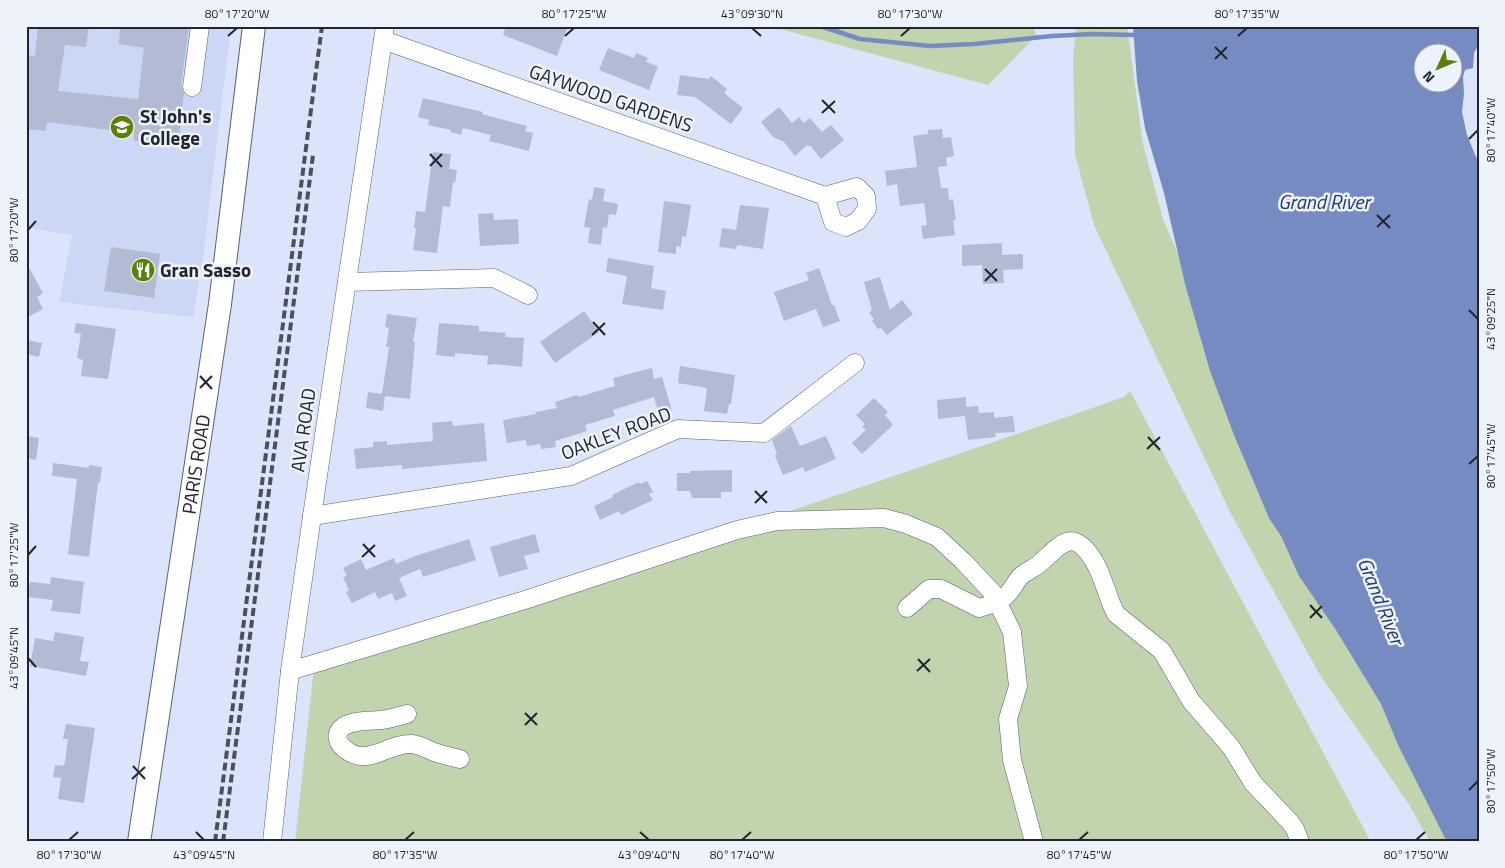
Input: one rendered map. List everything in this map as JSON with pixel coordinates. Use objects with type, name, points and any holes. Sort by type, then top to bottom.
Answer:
[{"type":"main road","name":"PARIS ROAD","points":[[139,842],[219,314],[254,26]]},
{"type":"street","points":[[192,87],[200,26]]},
{"type":"street","name":"GAYWOOD GARDENS","points":[[384,33],[825,196]]},
{"type":"street","name":"AVA ROAD","points":[[272,842],[290,671],[384,33]]},
{"type":"street","points":[[347,282],[494,278],[528,295]]},
{"type":"street","name":"OAKLEY ROAD","points":[[312,516],[571,476],[678,429],[764,432],[855,363]]},
{"type":"street","points":[[290,671],[528,599],[737,530],[777,521],[884,518],[906,524],[937,537],[993,593],[1012,632],[1018,686],[1008,718],[1012,760],[1034,842]]},
{"type":"street","points":[[907,608],[929,589],[941,589],[979,608],[997,601],[1004,597],[1020,578],[1057,546],[1066,541],[1075,542],[1085,548],[1099,570],[1112,608],[1116,614],[1162,651],[1169,660],[1186,695],[1231,748],[1253,783],[1290,822],[1300,842]]},
{"type":"street","points":[[407,714],[387,719],[347,724],[338,733],[338,740],[348,752],[360,756],[367,756],[397,746],[413,744],[460,759]]},
{"type":"shaded area","name":"St John's College","points":[[26,26],[231,26],[203,257],[193,317],[59,302],[72,235],[26,227]]},
{"type":"green space","points":[[769,26],[1034,26],[1036,36],[988,85]]},
{"type":"green space","points":[[1077,26],[1127,26],[1143,144],[1163,219],[1251,425],[1449,826],[1453,842],[1430,842],[1408,803],[1320,675],[1231,514],[1094,225],[1075,154],[1073,54]]},
{"type":"green space","points":[[1130,391],[1371,842],[295,842],[314,667],[821,501],[1124,397]]},
{"type":"water","name":"Grand River","points":[[1133,26],[1479,26],[1479,44],[1474,53],[1473,68],[1465,70],[1463,77],[1462,112],[1467,135],[1476,157],[1479,158],[1479,842],[1447,842],[1399,747],[1381,704],[1336,630],[1299,576],[1281,536],[1269,518],[1234,435],[1210,371],[1185,284],[1164,193],[1145,128],[1137,81]]},
{"type":"building","points":[[38,26],[89,26],[86,47],[65,45],[58,91],[138,99],[144,48],[119,44],[120,26],[189,26],[181,86],[184,93],[178,146],[134,141],[134,133],[47,122],[46,131],[26,129],[26,55],[35,56]]},
{"type":"building","points":[[506,26],[568,26],[557,56],[503,35]]},
{"type":"building","points":[[608,48],[634,58],[636,53],[648,58],[646,62],[658,66],[649,90],[599,70]]},
{"type":"building","points":[[680,75],[709,79],[711,76],[727,89],[724,93],[743,108],[731,124],[695,97],[677,95]]},
{"type":"building","points":[[423,98],[483,112],[482,114],[527,126],[525,131],[533,133],[529,151],[489,141],[491,135],[463,128],[461,135],[450,132],[451,130],[428,125],[429,120],[418,117]]},
{"type":"building","points":[[779,107],[792,123],[799,117],[804,123],[810,118],[822,132],[831,125],[844,140],[821,159],[810,145],[808,147],[807,145],[795,156],[784,142],[773,137],[761,122]]},
{"type":"building","points":[[942,129],[943,138],[951,137],[954,156],[946,158],[947,166],[938,167],[941,188],[948,188],[949,200],[953,199],[956,220],[953,220],[955,235],[923,239],[921,226],[927,225],[924,203],[900,206],[897,184],[887,186],[885,171],[917,167],[913,136],[928,134],[928,130]]},
{"type":"building","points":[[433,152],[451,154],[449,169],[457,170],[455,183],[453,182],[450,207],[443,206],[437,253],[413,250],[416,211],[425,212]]},
{"type":"building","points":[[594,187],[605,189],[603,201],[618,204],[616,215],[609,214],[607,228],[603,227],[601,245],[588,243],[590,228],[584,227],[589,199],[592,200]]},
{"type":"building","points":[[664,201],[691,205],[686,237],[682,236],[681,247],[676,246],[676,254],[658,252]]},
{"type":"building","points":[[740,205],[769,208],[763,249],[737,245],[736,249],[719,247],[722,228],[736,230]]},
{"type":"building","points":[[493,213],[494,220],[518,219],[519,244],[480,246],[478,214]]},
{"type":"building","points":[[1002,243],[1002,255],[1023,254],[1023,269],[1003,270],[1004,283],[983,284],[982,265],[962,266],[962,245]]},
{"type":"building","points":[[111,247],[160,254],[154,298],[104,291]]},
{"type":"building","points":[[608,258],[654,266],[651,288],[666,291],[663,310],[622,304],[627,276],[606,272]]},
{"type":"building","points":[[26,262],[43,293],[37,297],[43,309],[26,318]]},
{"type":"building","points":[[819,268],[832,305],[834,305],[840,321],[823,327],[816,309],[784,321],[774,292],[809,280],[806,273]]},
{"type":"building","points":[[880,277],[890,310],[902,300],[913,314],[887,335],[881,328],[878,329],[872,321],[874,319],[869,313],[872,310],[864,282]]},
{"type":"building","points":[[584,311],[599,332],[555,363],[540,342]]},
{"type":"building","points":[[387,314],[417,318],[413,342],[415,342],[410,399],[385,396],[383,411],[366,408],[368,392],[382,394],[389,347],[386,347],[389,328],[385,327]]},
{"type":"building","points":[[76,323],[116,329],[108,379],[81,376],[83,360],[77,358],[81,334],[74,333]]},
{"type":"building","points":[[439,323],[479,326],[479,331],[506,333],[505,337],[524,338],[522,367],[487,365],[488,356],[455,353],[455,357],[436,355]]},
{"type":"building","points":[[26,340],[42,343],[39,357],[26,354]]},
{"type":"building","points":[[680,366],[735,375],[731,404],[729,404],[727,414],[704,411],[707,388],[678,383]]},
{"type":"building","points":[[652,368],[654,379],[662,377],[672,411],[659,414],[654,397],[613,410],[615,416],[585,425],[587,431],[555,441],[556,447],[541,449],[540,444],[527,446],[526,440],[507,443],[503,420],[557,408],[555,402],[615,386],[613,378]]},
{"type":"building","points":[[966,397],[966,407],[978,406],[979,413],[994,412],[994,418],[1013,416],[1015,432],[995,433],[996,437],[968,440],[965,416],[938,419],[937,400]]},
{"type":"building","points":[[874,398],[888,412],[885,415],[893,425],[862,454],[852,443],[866,430],[862,427],[865,424],[856,415]]},
{"type":"building","points":[[452,421],[453,426],[484,423],[487,461],[402,469],[402,465],[356,469],[354,449],[373,447],[373,442],[387,441],[387,445],[433,441],[432,423]]},
{"type":"building","points":[[791,426],[800,446],[826,436],[836,459],[805,472],[803,467],[783,475],[775,456],[777,454],[772,440]]},
{"type":"building","points":[[26,436],[39,438],[36,460],[26,458]]},
{"type":"building","points":[[53,463],[89,468],[89,465],[102,467],[100,483],[98,482],[89,557],[68,554],[77,479],[52,476]]},
{"type":"building","points":[[732,470],[732,492],[721,492],[721,498],[692,498],[690,491],[677,491],[677,473]]},
{"type":"building","points":[[647,481],[653,492],[649,494],[653,500],[621,515],[619,511],[600,520],[594,506],[639,482],[640,484]]},
{"type":"building","points":[[535,534],[540,552],[524,556],[528,569],[499,577],[490,547]]},
{"type":"building","points":[[469,539],[476,560],[423,577],[420,569],[399,578],[407,596],[395,601],[392,593],[378,599],[375,592],[352,603],[346,592],[349,590],[343,577],[347,576],[343,568],[361,559],[366,570],[394,558],[396,564]]},
{"type":"building","points":[[51,577],[84,582],[80,614],[51,611],[53,600],[28,597],[30,582],[50,584]]},
{"type":"building","points":[[55,632],[84,637],[80,661],[89,662],[86,676],[30,666],[35,638],[53,641]]},
{"type":"building","points":[[66,724],[95,728],[84,803],[58,799],[61,778],[53,777],[55,765],[63,766],[65,762],[68,739],[63,739]]},
{"type":"waterway","points":[[820,26],[860,39],[930,46],[974,44],[1052,36],[1134,35]]},
{"type":"railway","points":[[215,842],[322,26]]},
{"type":"railway","points":[[223,842],[313,155]]},
{"type":"place","name":"St John's College","points":[[122,127]]},
{"type":"place","name":"Gran Sasso","points":[[143,270]]}]
